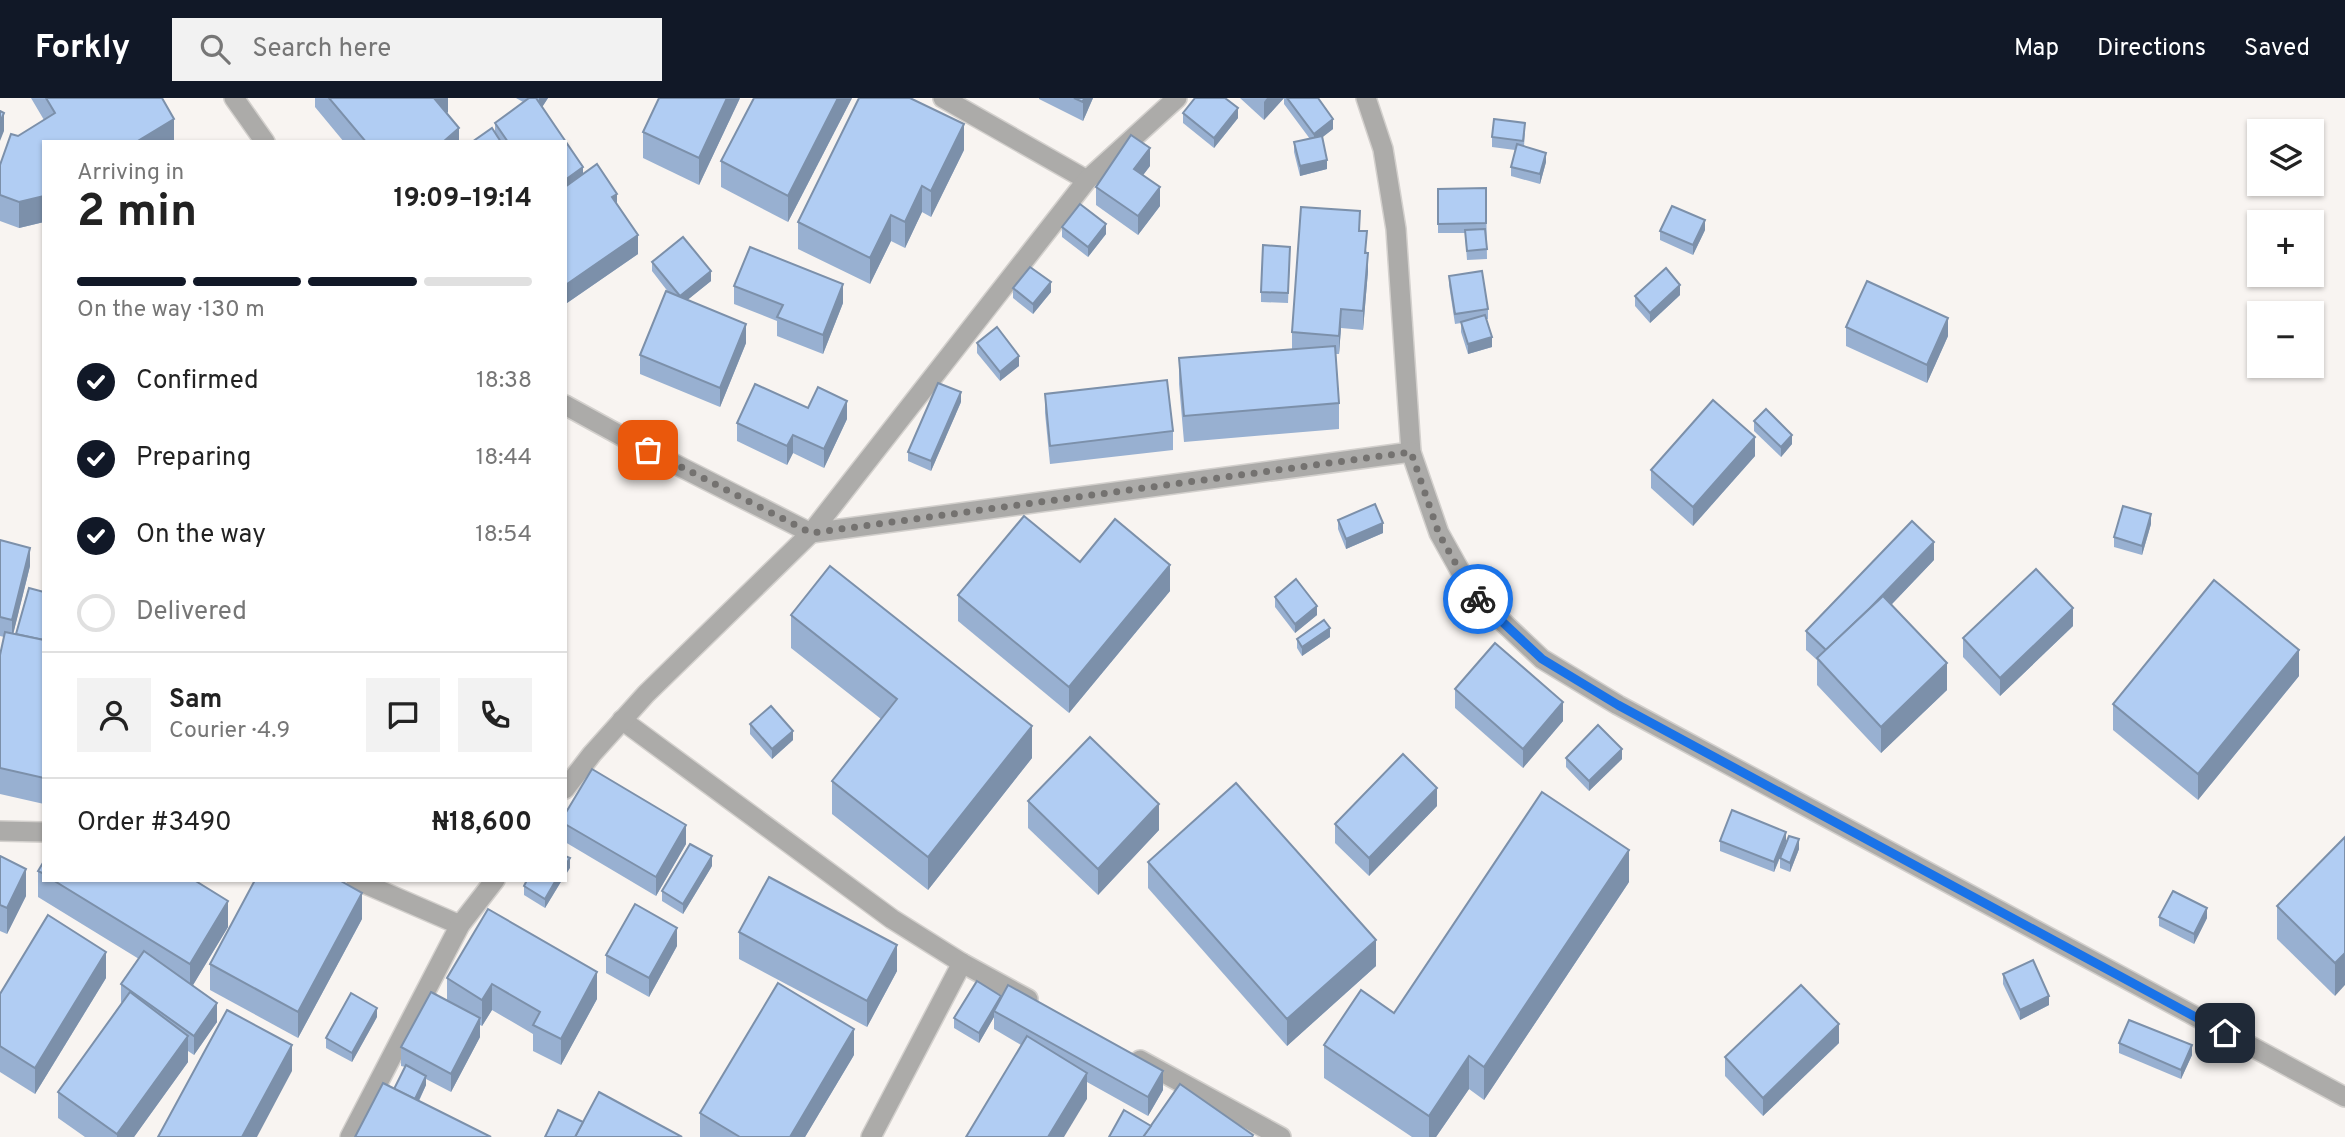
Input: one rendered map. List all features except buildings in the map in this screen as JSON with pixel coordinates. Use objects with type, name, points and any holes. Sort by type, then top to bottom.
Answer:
[{"type":"street","points":[[234,98],[264,140]]},
{"type":"street","points":[[943,98],[1087,180]]},
{"type":"street","points":[[567,787],[646,694],[811,533],[1087,180],[1177,98]]},
{"type":"street","points":[[1366,98],[1383,149],[1396,229],[1411,452],[1439,534],[1473,594],[1542,659],[1630,712],[2345,1097]]},
{"type":"street","points":[[567,406],[811,533],[1411,452]]},
{"type":"street","points":[[622,720],[892,919],[962,963],[1048,1010]]},
{"type":"street","points":[[0,831],[42,832]]},
{"type":"street","points":[[361,882],[460,925]]},
{"type":"street","points":[[350,1137],[460,925],[493,882]]},
{"type":"street","points":[[871,1137],[962,963]]},
{"type":"street","points":[[1122,1050],[1281,1137]]},
{"type":"way so far","points":[[648,450],[811,533],[1411,452],[1439,534],[1478,599]]},
{"type":"route","points":[[1478,599],[1542,659],[1618,705],[2225,1033]]}]
